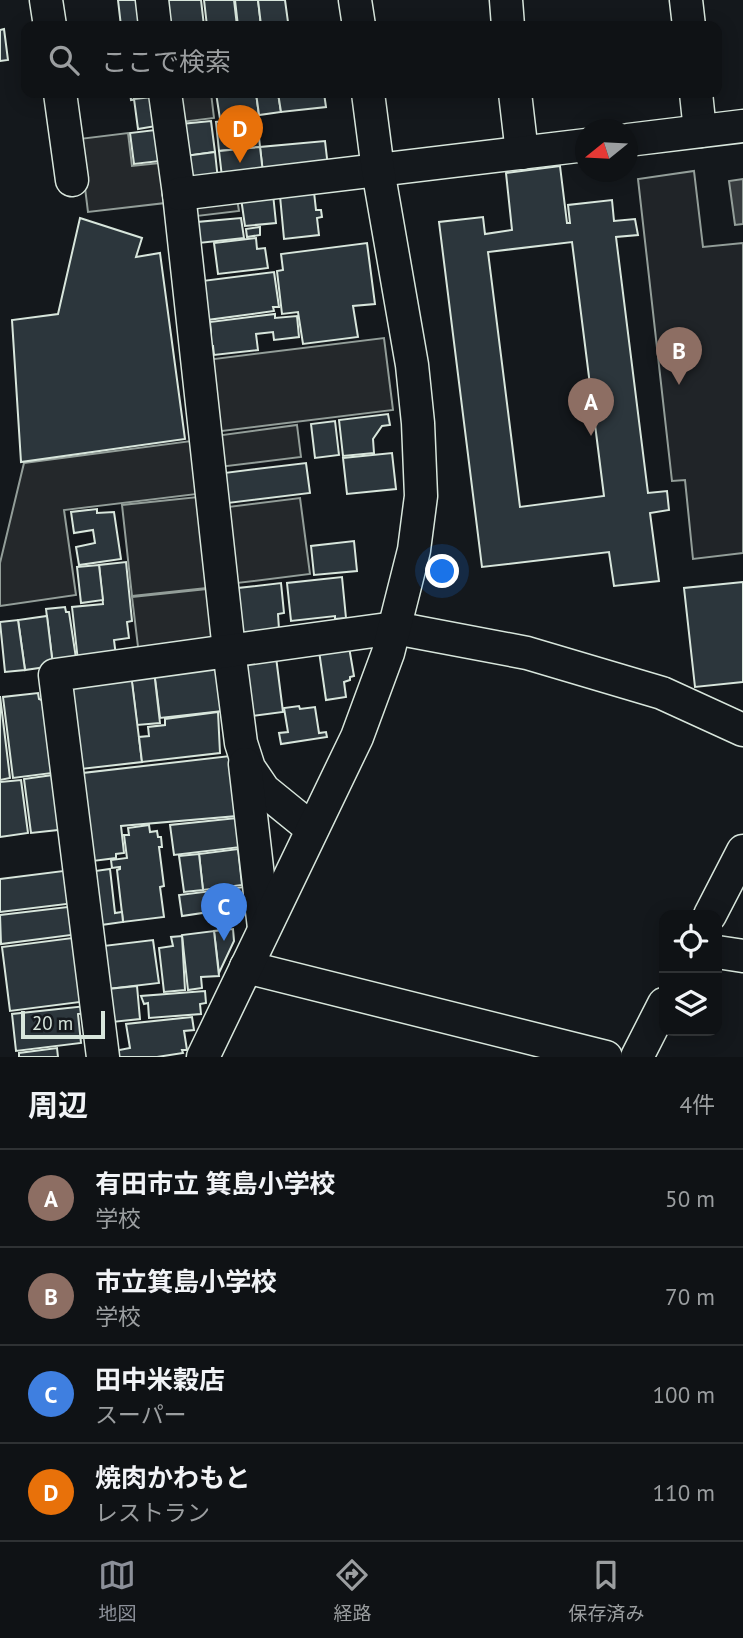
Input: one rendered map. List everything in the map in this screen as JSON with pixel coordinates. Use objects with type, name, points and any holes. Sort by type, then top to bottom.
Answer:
[{"type":"street","points":[[46,0],[49,21]]},
{"type":"street","points":[[152,0],[155,21]]},
{"type":"street","points":[[355,0],[358,21]]},
{"type":"street","points":[[506,0],[508,21]]},
{"type":"street","points":[[686,0],[688,21]]},
{"type":"street","points":[[61,98],[72,180]]},
{"type":"street","points":[[166,98],[264,928]]},
{"type":"street","points":[[203,1057],[357,737],[395,628],[416,537],[421,496],[421,461],[412,365],[378,170],[369,98]]},
{"type":"street","points":[[516,98],[522,153]]},
{"type":"street","points":[[696,98],[699,131]]},
{"type":"street","points":[[638,139],[743,126]]},
{"type":"street","points":[[179,194],[575,146]]},
{"type":"street","points":[[103,1057],[55,675],[395,628],[527,653],[662,693],[743,730]]},
{"type":"street","points":[[244,756],[248,768],[264,790],[312,829]]},
{"type":"street","points":[[713,910],[743,851]]},
{"type":"street","points":[[722,953],[743,956]]},
{"type":"street","points":[[246,967],[606,1057]]},
{"type":"street","points":[[637,1057],[659,1014]]},
{"type":"shaded area","points":[[178,98],[212,98],[214,118],[181,122]]},
{"type":"shaded area","points":[[128,133],[132,166],[160,163],[165,203],[88,212],[79,139]]},
{"type":"shaded area","points":[[694,171],[703,247],[743,243],[743,553],[693,559],[685,480],[672,481],[638,179]]},
{"type":"shaded area","points":[[743,179],[743,224],[735,225],[729,181]]},
{"type":"shaded area","points":[[237,199],[239,211],[197,216],[196,204]]},
{"type":"shaded area","points":[[384,338],[393,410],[214,432],[206,360]]},
{"type":"shaded area","points":[[297,425],[301,457],[219,467],[215,436]]},
{"type":"shaded area","points":[[191,441],[197,494],[64,510],[76,595],[0,606],[0,563],[24,463]]},
{"type":"shaded area","points":[[198,497],[207,588],[132,596],[122,505]]},
{"type":"shaded area","points":[[300,498],[310,574],[237,583],[228,507]]},
{"type":"shaded area","points":[[207,589],[214,646],[139,655],[132,597]]},
{"type":"building","points":[[118,0],[141,0],[143,21],[120,21]]},
{"type":"building","points":[[168,0],[201,0],[203,21],[170,21]]},
{"type":"building","points":[[204,0],[234,0],[236,21],[206,21]]},
{"type":"building","points":[[235,0],[258,0],[260,21],[237,21]]},
{"type":"building","points":[[258,0],[285,0],[288,21],[261,21]]},
{"type":"building","points":[[4,29],[8,60],[0,61],[0,30]]},
{"type":"building","points":[[152,98],[156,126],[138,129],[134,99]]},
{"type":"building","points":[[217,98],[257,98],[259,115],[220,119]]},
{"type":"building","points":[[257,98],[279,98],[281,112],[259,115]]},
{"type":"building","points":[[279,98],[325,98],[326,107],[281,112]]},
{"type":"building","points":[[257,118],[260,147],[219,151],[216,122]]},
{"type":"building","points":[[211,121],[215,152],[185,156],[181,124]]},
{"type":"building","points":[[155,130],[160,161],[134,164],[130,133]]},
{"type":"building","points":[[325,141],[328,167],[263,173],[260,147]]},
{"type":"building","points":[[260,147],[263,173],[222,177],[219,151]]},
{"type":"building","points":[[215,152],[218,180],[189,183],[185,156]]},
{"type":"building","points":[[560,166],[567,223],[570,223],[568,205],[612,200],[614,221],[635,219],[638,235],[616,237],[648,493],[667,491],[669,510],[650,513],[659,581],[614,586],[609,552],[482,567],[439,222],[483,217],[485,234],[512,230],[506,173]],"holes":[[[572,242],[604,496],[520,507],[488,252]]]},
{"type":"building","points":[[314,192],[316,210],[321,210],[322,217],[317,218],[319,235],[284,239],[280,196]]},
{"type":"building","points":[[273,194],[276,223],[245,226],[241,198]]},
{"type":"building","points":[[80,218],[142,238],[136,257],[160,253],[185,439],[21,462],[12,320],[58,314]]},
{"type":"building","points":[[241,218],[244,238],[199,243],[197,222]]},
{"type":"building","points":[[260,227],[260,235],[247,237],[246,229]]},
{"type":"building","points":[[256,238],[257,249],[265,248],[268,268],[218,274],[214,243]]},
{"type":"building","points":[[367,243],[375,304],[353,306],[358,337],[303,344],[298,312],[282,314],[277,271],[283,270],[281,254]]},
{"type":"building","points":[[274,272],[279,307],[273,307],[274,311],[207,320],[202,281]]},
{"type":"building","points":[[275,314],[275,318],[297,316],[299,337],[274,340],[273,332],[256,334],[258,350],[214,355],[213,346],[209,346],[210,322]]},
{"type":"building","points":[[388,414],[390,425],[382,426],[373,439],[374,453],[343,456],[339,420]]},
{"type":"building","points":[[335,421],[339,455],[315,458],[311,424]]},
{"type":"building","points":[[392,453],[396,489],[347,494],[343,458]]},
{"type":"building","points":[[306,463],[310,493],[228,503],[224,473]]},
{"type":"building","points":[[97,509],[97,513],[114,512],[121,559],[79,565],[76,547],[95,543],[93,530],[74,533],[71,512]]},
{"type":"building","points":[[354,541],[357,571],[314,575],[311,546]]},
{"type":"building","points":[[126,562],[132,621],[127,622],[129,638],[114,640],[116,656],[78,661],[72,607],[103,604],[99,565]]},
{"type":"building","points":[[99,565],[103,600],[81,603],[77,567]]},
{"type":"building","points":[[342,577],[346,618],[335,619],[335,616],[291,621],[287,583]]},
{"type":"building","points":[[743,582],[743,682],[695,687],[684,588]]},
{"type":"building","points":[[281,583],[284,613],[278,614],[279,629],[242,633],[238,588]]},
{"type":"building","points":[[65,607],[66,612],[69,612],[76,658],[53,666],[46,609]]},
{"type":"building","points":[[47,616],[53,666],[25,670],[18,620]]},
{"type":"building","points":[[18,620],[25,670],[5,672],[0,622]]},
{"type":"building","points":[[349,647],[354,676],[344,682],[346,697],[326,700],[319,651]]},
{"type":"building","points":[[276,657],[283,712],[252,716],[244,662]]},
{"type":"building","points":[[218,664],[223,711],[160,718],[154,671]]},
{"type":"building","points":[[154,671],[160,723],[137,725],[131,674]]},
{"type":"building","points":[[131,674],[142,762],[81,769],[70,681]]},
{"type":"building","points":[[38,693],[39,699],[52,704],[60,772],[13,778],[3,697]]},
{"type":"building","points":[[0,696],[10,778],[0,780]]},
{"type":"building","points":[[299,706],[300,709],[315,707],[319,733],[326,732],[327,737],[281,744],[279,733],[288,732],[284,708]]},
{"type":"building","points":[[218,712],[220,753],[142,762],[139,737],[149,736],[148,727],[165,725],[165,719]]},
{"type":"building","points":[[230,756],[237,816],[121,826],[124,853],[116,854],[116,858],[93,861],[83,773]]},
{"type":"building","points":[[60,774],[67,829],[31,833],[24,779]]},
{"type":"building","points":[[21,780],[28,833],[0,837],[0,782]]},
{"type":"building","points":[[237,818],[241,847],[174,855],[170,825]]},
{"type":"building","points":[[149,825],[150,832],[157,831],[158,837],[161,837],[162,847],[159,847],[164,886],[160,887],[164,917],[123,922],[117,870],[120,867],[112,868],[111,860],[127,858],[124,835],[129,835],[128,828]]},
{"type":"building","points":[[238,849],[242,885],[203,890],[199,854]]},
{"type":"building","points":[[199,854],[203,890],[184,892],[179,856]]},
{"type":"building","points":[[110,869],[115,913],[122,912],[123,922],[101,925],[95,871]]},
{"type":"building","points":[[71,870],[75,903],[0,912],[0,879]]},
{"type":"building","points":[[244,887],[245,902],[242,907],[182,916],[179,895]]},
{"type":"building","points":[[76,906],[79,934],[1,944],[0,915]]},
{"type":"building","points":[[233,929],[234,941],[219,973],[214,931]]},
{"type":"building","points":[[214,931],[219,976],[201,977],[202,988],[188,990],[182,935]]},
{"type":"building","points":[[182,936],[185,990],[164,992],[159,948],[173,946],[171,937]]},
{"type":"building","points":[[80,937],[88,1001],[10,1011],[2,947]]},
{"type":"building","points":[[153,940],[159,983],[108,989],[103,946]]},
{"type":"building","points":[[137,986],[140,1019],[112,1022],[108,989]]},
{"type":"building","points":[[205,991],[206,1003],[200,1004],[201,1014],[149,1018],[148,1003],[144,1004],[141,996]]},
{"type":"building","points":[[86,1006],[86,1013],[78,1014],[81,1043],[16,1051],[12,1014]]},
{"type":"building","points":[[192,1017],[194,1030],[184,1031],[187,1050],[182,1050],[183,1053],[157,1057],[115,1057],[114,1051],[130,1048],[126,1024]]},
{"type":"building","points":[[57,1048],[58,1057],[19,1057],[19,1053]]},
{"type":"place","name":"焼肉かわもと","points":[[240,163]]},
{"type":"place","name":"市立箕島小学校","points":[[679,385]]},
{"type":"place","name":"有田市立 箕島小学校","points":[[591,436]]},
{"type":"place","name":"田中米穀店","points":[[224,941]]}]
